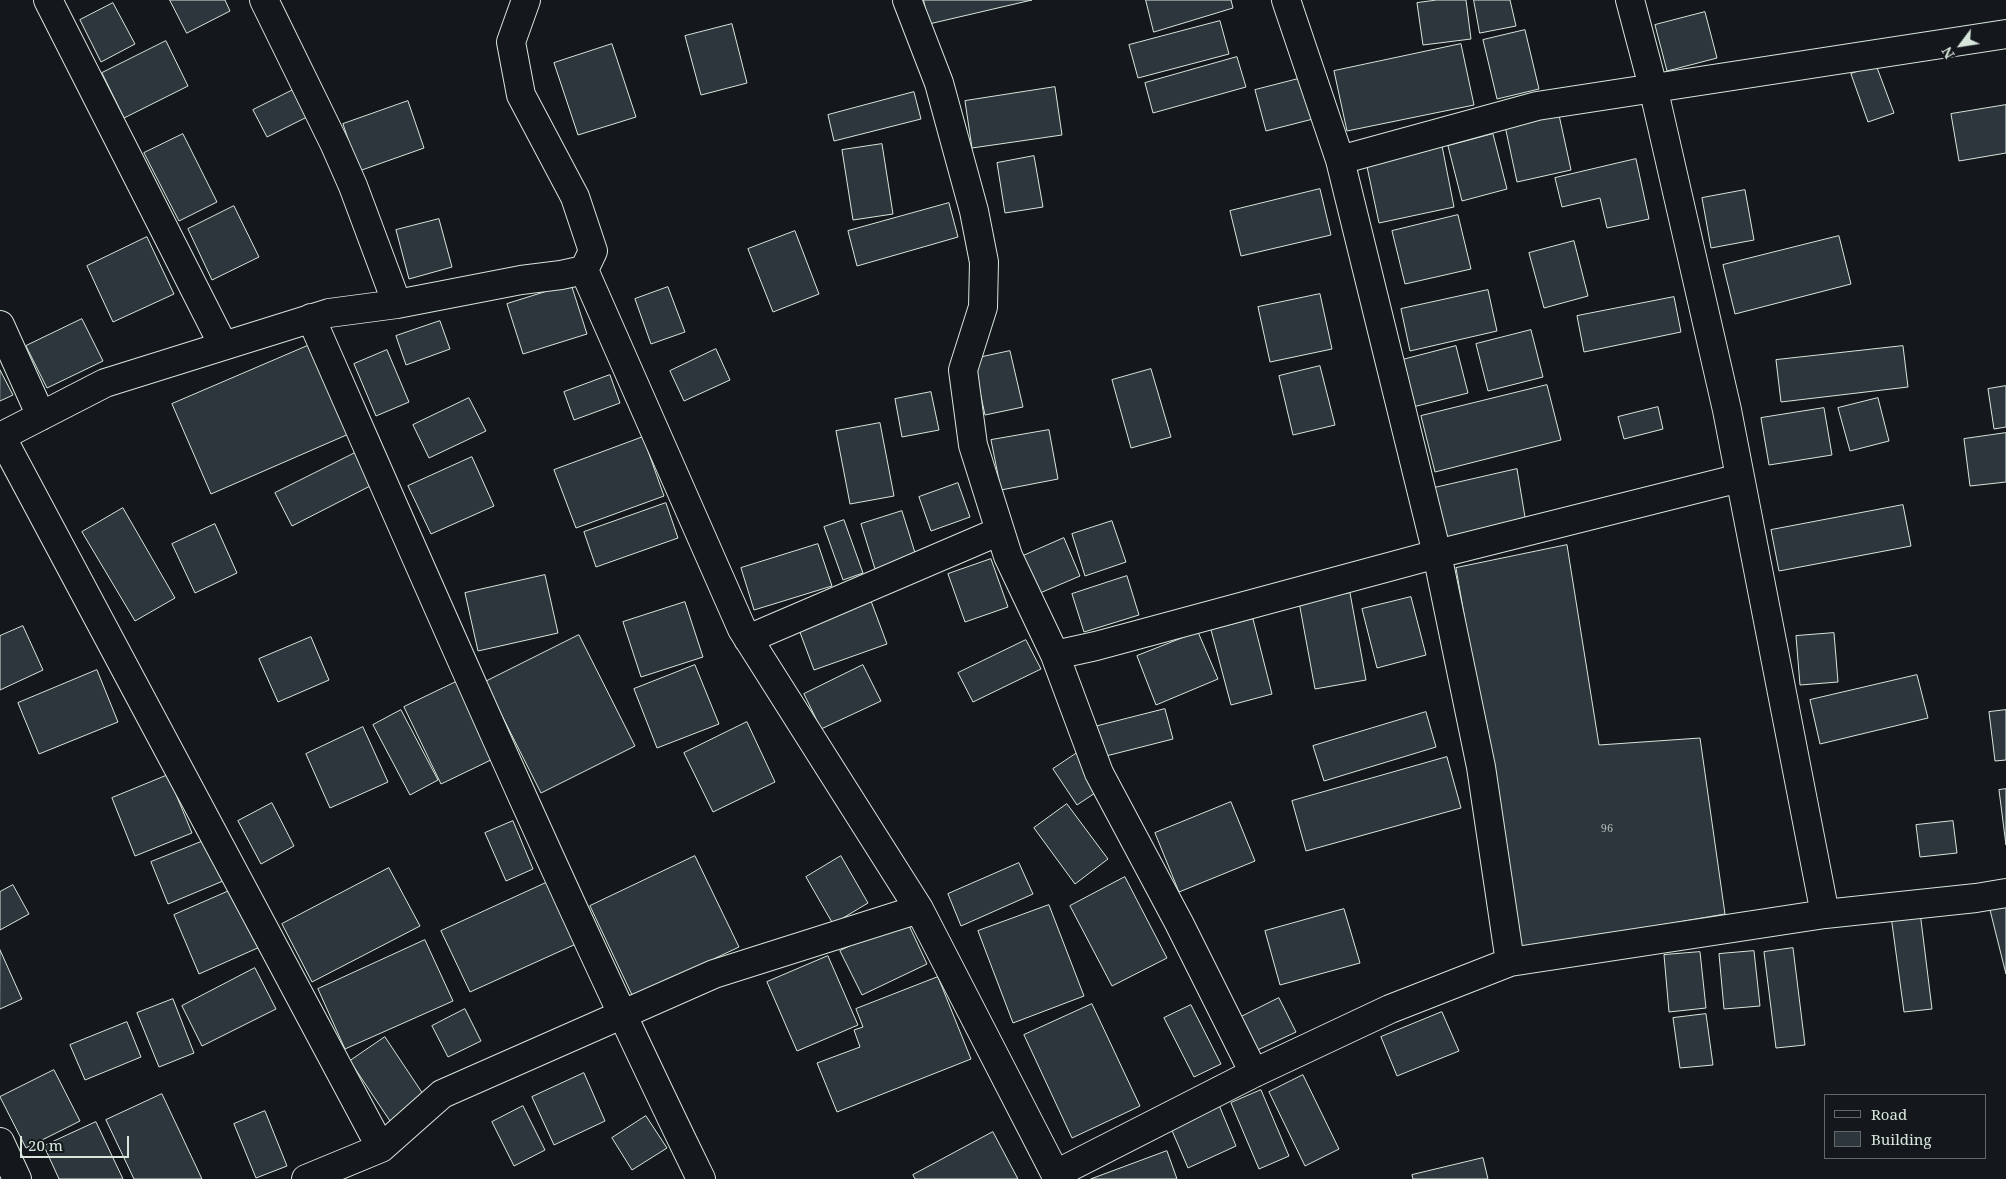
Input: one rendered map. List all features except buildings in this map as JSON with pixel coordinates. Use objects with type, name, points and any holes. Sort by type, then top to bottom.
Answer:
[{"type":"street","points":[[48,0],[223,345]]},
{"type":"street","points":[[264,0],[353,186],[397,304]]},
{"type":"street","points":[[526,0],[511,42],[521,96],[575,197],[593,251],[584,270],[742,629],[919,909],[1057,1176],[1254,1073],[1390,1009],[1510,962],[1826,914],[2006,893]]},
{"type":"street","points":[[907,0],[939,82],[974,211],[984,262],[983,307],[963,370],[973,445],[1008,556],[1055,655],[1099,773],[1179,923],[1254,1073]]},
{"type":"street","points":[[1286,0],[1340,160],[1437,554],[1481,767],[1510,962]]},
{"type":"street","points":[[1630,0],[1727,410],[1826,914]]},
{"type":"street","points":[[1340,160],[1537,106],[2006,34]]},
{"type":"street","points":[[381,1148],[1,437],[105,383],[311,318],[329,313],[397,304],[584,270]]},
{"type":"street","points":[[311,318],[530,815],[621,1015],[701,1179]]},
{"type":"street","points":[[0,325],[41,416]]},
{"type":"street","points":[[1055,655],[1437,554],[1740,478]]},
{"type":"street","points":[[748,639],[1000,531]]},
{"type":"street","points":[[306,1179],[381,1148],[442,1094],[714,974],[919,909]]},
{"type":"street","points":[[0,1142],[17,1179]]}]
